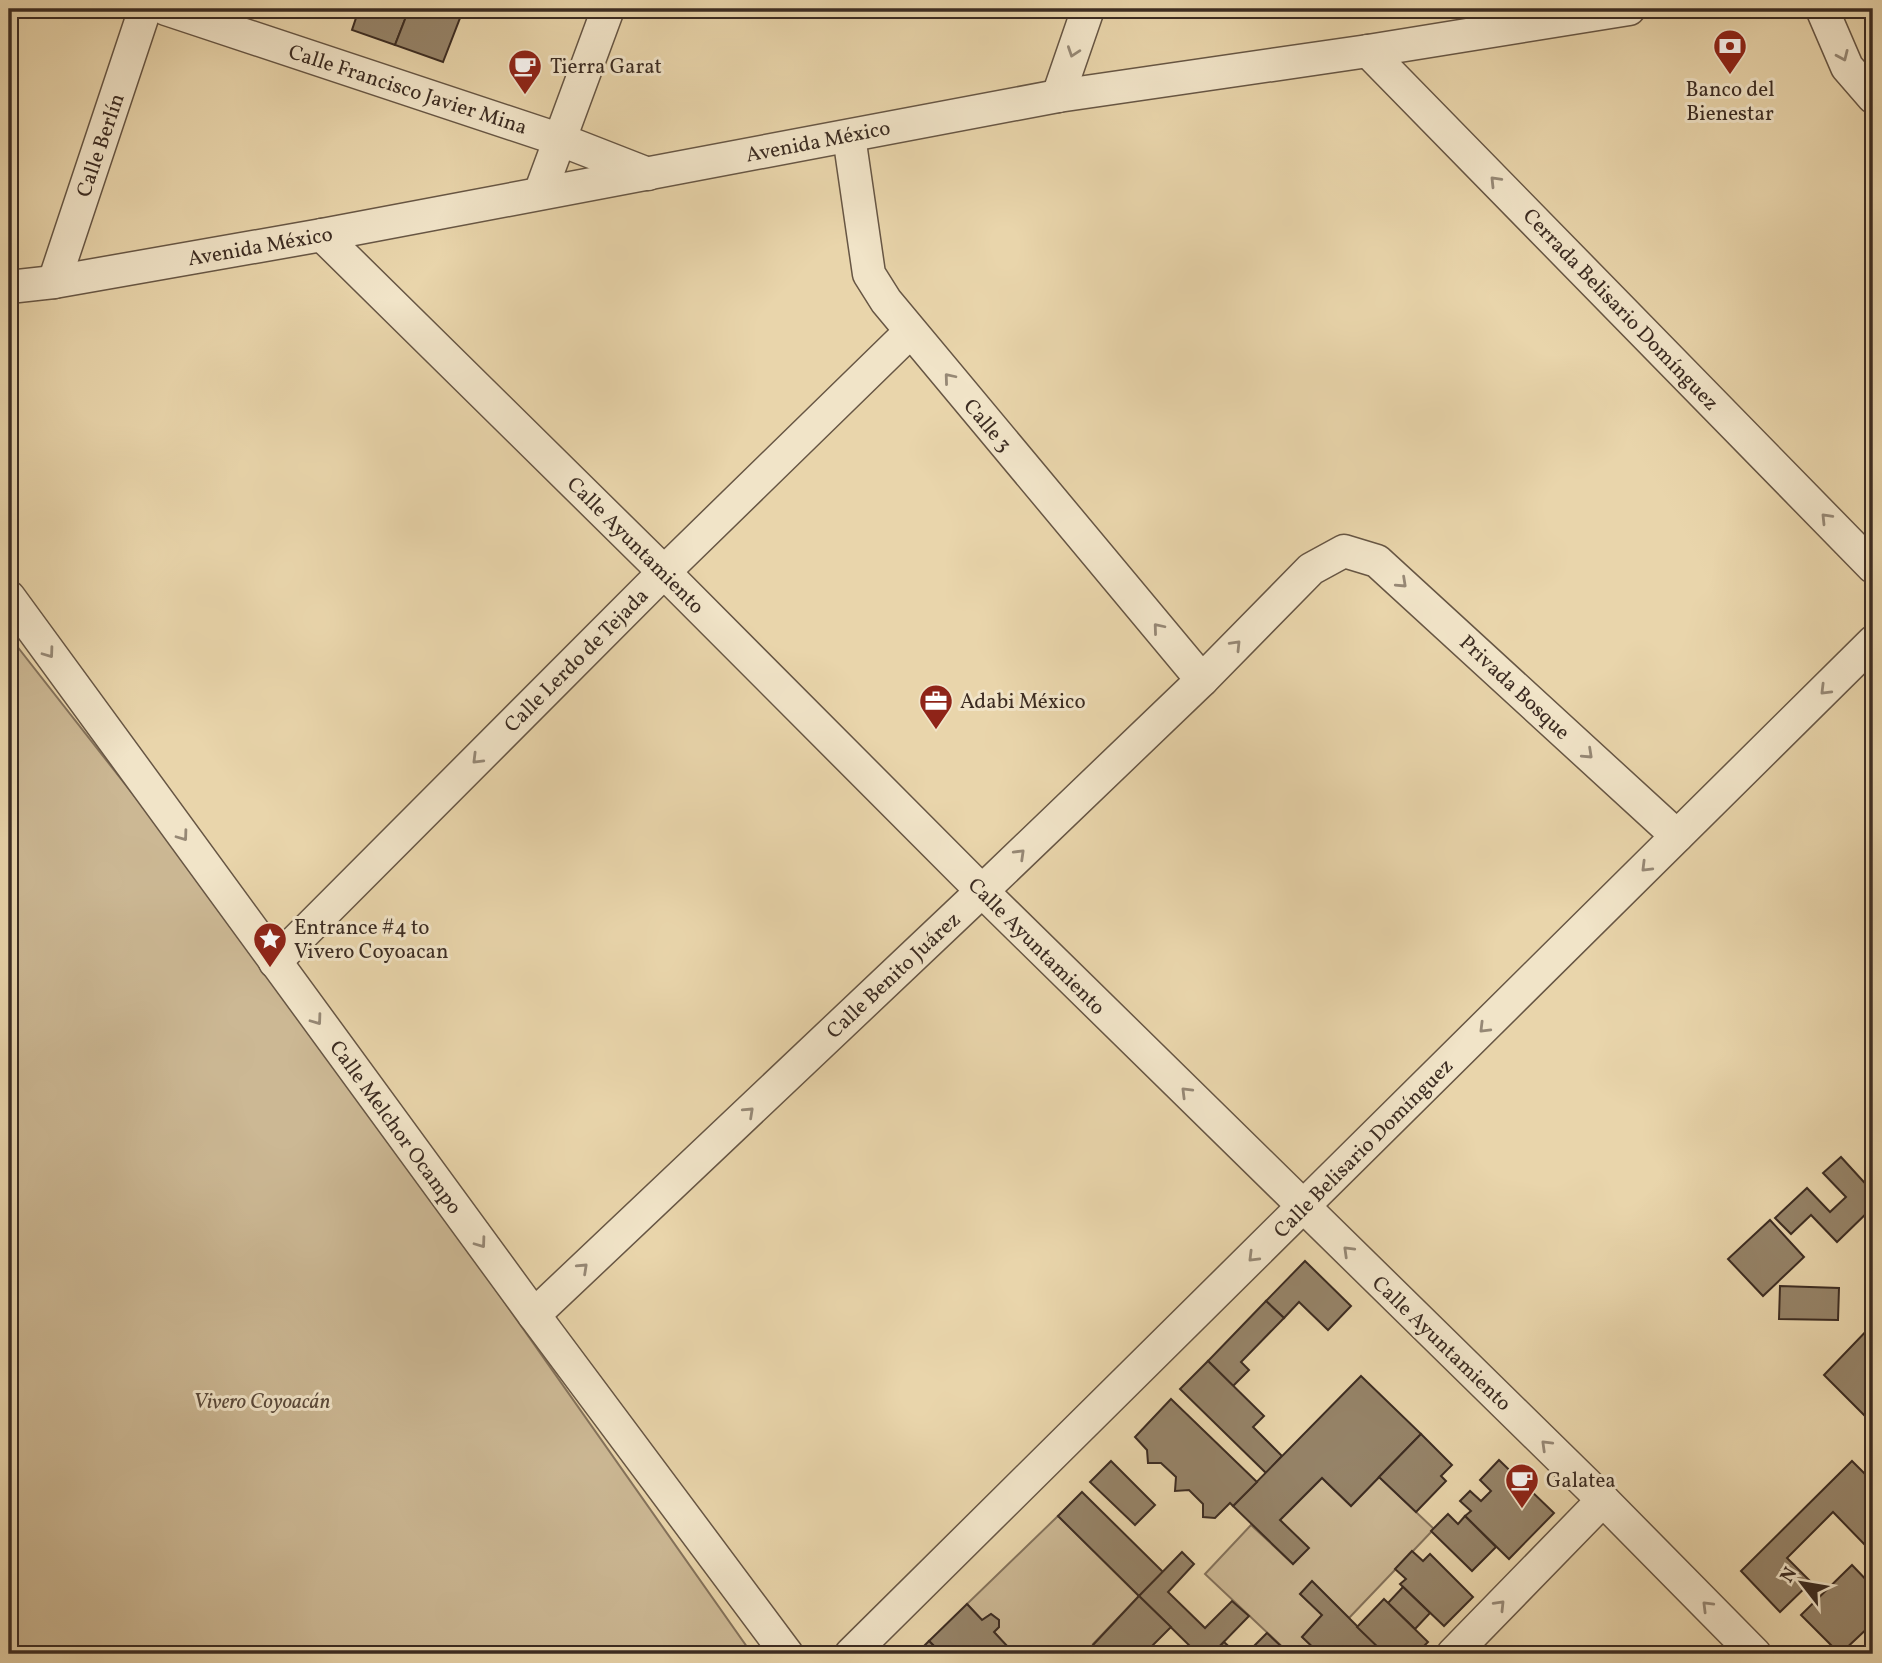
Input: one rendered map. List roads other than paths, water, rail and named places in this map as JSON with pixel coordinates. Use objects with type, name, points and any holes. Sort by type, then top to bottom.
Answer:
[{"type":"street","name":"Calle Berlín","points":[[54,282],[145,9]]},
{"type":"street","name":"Calle Francisco Javier Mina","points":[[166,9],[561,140],[648,174]]},
{"type":"street","points":[[540,193],[608,9]]},
{"type":"street","points":[[1058,96],[1088,9]]},
{"type":"street","name":"Avenida México","points":[[9,287],[54,282],[322,235],[1058,96],[1368,51],[1543,15],[1629,9]]},
{"type":"street","points":[[1822,9],[1847,67],[1873,97]]},
{"type":"street","name":"Cerrada Belisario Domínguez","points":[[1368,51],[1873,567]]},
{"type":"street","name":"Calle 3","points":[[849,136],[869,274],[886,301],[1202,680]]},
{"type":"street","name":"Calle Ayuntamiento","points":[[322,235],[982,891],[1603,1500],[1755,1654]]},
{"type":"street","name":"Calle Lerdo de Tejada","points":[[275,962],[664,572],[910,332]]},
{"type":"street","name":"Calle Benito Juárez","points":[[534,1315],[1202,680],[1311,569],[1344,551]]},
{"type":"street","name":"Privada Bosque","points":[[1344,551],[1377,561],[1677,836]]},
{"type":"street","name":"Calle Melchor Ocampo","points":[[9,597],[534,1315],[787,1654]]},
{"type":"street","name":"Calle Belisario Domínguez","points":[[851,1654],[1873,642]]},
{"type":"street","points":[[1453,1654],[1603,1500]]},
{"type":"place","name":"Banco del Bienestar","points":[[1730,76]]},
{"type":"place","name":"Tierra Garat","points":[[525,96]]},
{"type":"place","name":"Adabi México","points":[[936,731]]},
{"type":"place","name":"Entrance #4 to Vivero Coyoacan","points":[[270,969]]},
{"type":"place","name":"Galatea","points":[[1522,1510]]},
{"type":"park label","name":"Vivero Coyoacán","points":[[262,1401]]}]
